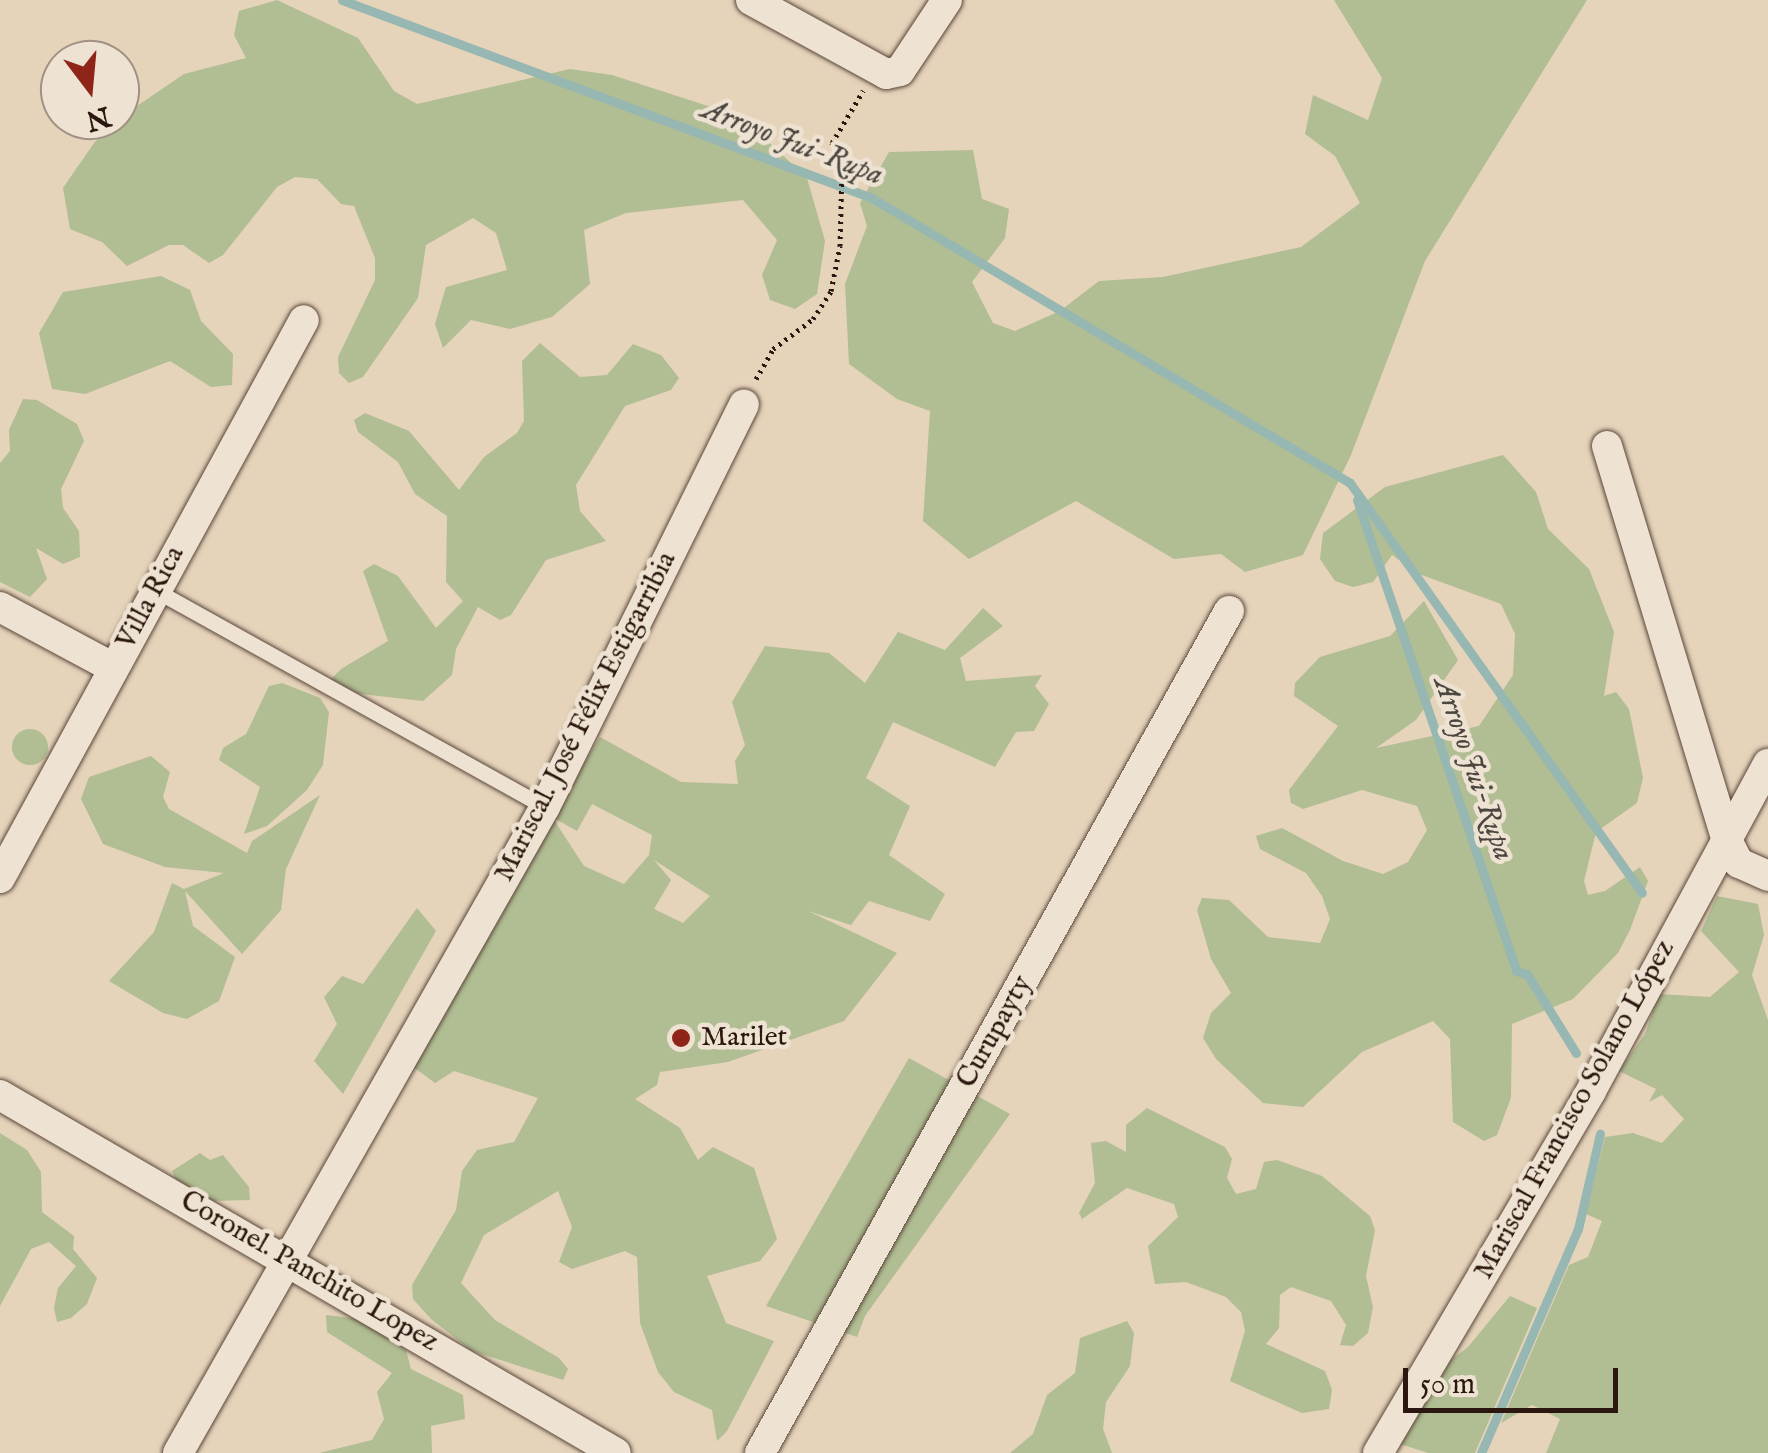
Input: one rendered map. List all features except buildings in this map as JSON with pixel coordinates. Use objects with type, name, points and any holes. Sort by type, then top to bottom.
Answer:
[{"type":"street","points":[[751,0],[875,72],[900,71],[948,0]]},
{"type":"street","name":"Villa Rica","points":[[0,878],[304,320]]},
{"type":"street","name":"Mariscal. José Félix Estigarribia","points":[[178,1453],[286,1257],[546,807],[744,404]]},
{"type":"street","points":[[1607,446],[1726,838],[1739,863],[1768,876]]},
{"type":"street","points":[[0,607],[114,668]]},
{"type":"street","name":"Curupayty","points":[[760,1453],[1229,611]]},
{"type":"street","name":"Mariscal Francisco Solano López","points":[[1378,1453],[1590,1092],[1768,764]]},
{"type":"street","name":"Coronel. Panchito Lopez","points":[[0,1095],[286,1257],[616,1453]]},
{"type":"lane","points":[[155,590],[546,807]]},
{"type":"path","points":[[744,404],[763,362],[813,318],[831,291],[840,246],[838,195],[842,172],[832,143],[875,72]]},
{"type":"green space","points":[[277,0],[358,38],[394,91],[417,104],[570,69],[612,75],[742,117],[807,178],[825,241],[817,294],[795,309],[770,300],[762,275],[777,240],[743,200],[626,213],[584,230],[590,284],[552,317],[510,329],[471,320],[443,348],[435,324],[446,287],[507,270],[496,233],[473,218],[426,245],[418,298],[363,377],[349,383],[339,373],[338,357],[375,280],[375,258],[354,206],[341,204],[317,179],[295,177],[277,187],[223,255],[209,263],[183,245],[169,245],[127,266],[102,242],[70,229],[63,188],[97,140],[140,140],[140,104],[184,74],[246,58],[234,35],[239,11]]},
{"type":"green space","points":[[1334,0],[1587,0],[1425,261],[1351,455],[1303,555],[1245,572],[1221,554],[1174,559],[1076,501],[969,559],[923,521],[930,411],[897,399],[849,364],[845,284],[867,226],[860,203],[889,152],[973,150],[982,199],[1009,209],[1005,238],[972,282],[993,323],[1015,331],[1060,311],[1099,281],[1163,277],[1301,247],[1360,203],[1335,156],[1305,134],[1313,95],[1368,120],[1382,78]]},
{"type":"green space","points":[[161,276],[190,290],[201,321],[233,354],[232,385],[211,387],[170,361],[85,394],[52,389],[39,333],[63,292]]},
{"type":"green space","points":[[540,343],[580,377],[607,375],[633,344],[661,355],[679,378],[671,390],[625,406],[576,485],[580,511],[606,541],[546,560],[511,615],[500,620],[478,607],[456,649],[452,675],[423,701],[334,691],[331,679],[341,669],[388,641],[363,571],[374,564],[398,576],[436,628],[463,601],[446,582],[447,516],[415,494],[398,462],[358,432],[354,420],[365,413],[409,431],[459,490],[484,457],[517,433],[524,421],[522,361]]},
{"type":"green space","points":[[23,399],[37,400],[77,424],[84,441],[61,489],[63,508],[79,531],[80,557],[63,564],[36,548],[47,579],[30,597],[0,582],[0,463],[10,451],[9,430]]},
{"type":"green space","points":[[1503,455],[1536,492],[1548,529],[1589,569],[1614,632],[1604,696],[1616,692],[1629,709],[1643,778],[1637,803],[1596,832],[1584,881],[1588,895],[1605,891],[1640,867],[1648,881],[1630,930],[1618,953],[1573,999],[1512,1024],[1511,1098],[1497,1135],[1484,1141],[1453,1122],[1450,1039],[1433,1021],[1362,1052],[1303,1107],[1263,1103],[1216,1059],[1203,1038],[1211,1013],[1231,993],[1211,959],[1197,910],[1202,898],[1229,900],[1268,937],[1320,943],[1330,919],[1322,896],[1306,873],[1260,849],[1256,836],[1282,828],[1343,861],[1383,874],[1408,862],[1427,830],[1417,806],[1362,790],[1303,809],[1291,803],[1289,790],[1338,726],[1294,696],[1295,683],[1320,657],[1390,636],[1424,601],[1458,660],[1416,720],[1376,748],[1479,726],[1513,675],[1515,634],[1501,604],[1419,574],[1392,555],[1373,582],[1353,587],[1335,581],[1320,559],[1323,533],[1385,487]]},
{"type":"green space","points":[[983,608],[1003,626],[960,658],[966,681],[1042,675],[1035,686],[1049,704],[1034,731],[1016,732],[995,767],[893,722],[866,778],[910,806],[889,855],[945,894],[930,921],[869,901],[851,925],[808,911],[897,953],[844,1021],[728,1062],[660,1072],[657,1085],[635,1099],[680,1128],[698,1160],[713,1147],[754,1168],[777,1239],[760,1261],[707,1276],[726,1323],[774,1341],[727,1431],[717,1441],[712,1410],[674,1392],[658,1372],[640,1323],[637,1257],[625,1251],[572,1269],[559,1262],[572,1227],[558,1191],[484,1235],[461,1283],[495,1320],[559,1358],[568,1369],[563,1380],[472,1351],[431,1319],[413,1299],[412,1285],[456,1210],[462,1171],[477,1150],[514,1142],[538,1098],[454,1071],[435,1083],[401,1058],[600,737],[681,782],[738,784],[735,761],[745,745],[732,702],[765,646],[829,653],[865,683],[898,632],[945,650]],"holes":[[[592,804],[652,835],[649,855],[624,884],[584,866],[552,817],[577,831]],[[654,860],[710,896],[683,923],[654,909],[671,880]]]},
{"type":"green space","points":[[282,683],[320,698],[329,712],[323,765],[307,790],[267,826],[244,834],[260,787],[219,760],[223,748],[246,734],[269,686]]},
{"type":"green space","points":[[30,729],[43,734],[48,747],[43,760],[30,765],[17,760],[12,747],[17,734]]},
{"type":"green space","points":[[151,756],[170,772],[163,797],[169,809],[247,853],[252,841],[320,795],[286,869],[281,910],[242,954],[185,891],[193,926],[235,957],[219,1001],[187,1019],[163,1013],[109,981],[154,932],[172,883],[184,889],[224,873],[165,867],[103,844],[81,799],[89,777]]},
{"type":"green space","points":[[1717,896],[1758,904],[1764,935],[1752,975],[1768,1020],[1768,1453],[1546,1453],[1560,1419],[1532,1405],[1501,1423],[1569,1265],[1588,1257],[1602,1221],[1586,1214],[1605,1137],[1633,1133],[1662,1143],[1684,1119],[1662,1095],[1649,1102],[1656,1089],[1619,1071],[1645,1034],[1659,994],[1710,997],[1739,972],[1701,931]]},
{"type":"green space","points":[[417,908],[436,931],[343,1094],[314,1061],[337,1024],[324,997],[342,976],[363,984]]},
{"type":"green space","points":[[909,1058],[1010,1114],[865,1316],[857,1337],[766,1306]]},
{"type":"green space","points":[[1147,1108],[1225,1147],[1232,1159],[1227,1178],[1236,1194],[1256,1189],[1264,1162],[1277,1160],[1322,1176],[1370,1216],[1375,1230],[1366,1276],[1373,1307],[1368,1333],[1353,1346],[1340,1345],[1346,1325],[1331,1301],[1291,1287],[1280,1295],[1279,1328],[1266,1344],[1325,1371],[1332,1390],[1329,1409],[1302,1413],[1230,1381],[1245,1331],[1241,1312],[1226,1297],[1186,1282],[1155,1284],[1148,1246],[1178,1217],[1174,1204],[1127,1188],[1082,1219],[1079,1213],[1095,1183],[1091,1143],[1106,1141],[1126,1152],[1126,1125]]},
{"type":"green space","points":[[0,1133],[27,1150],[41,1172],[42,1212],[74,1236],[73,1249],[97,1278],[87,1304],[71,1318],[57,1322],[54,1308],[58,1288],[76,1266],[49,1242],[31,1249],[0,1306]]},
{"type":"green space","points":[[200,1153],[210,1160],[223,1155],[249,1187],[250,1200],[211,1201],[181,1190],[172,1171]]},
{"type":"green space","points":[[1510,1296],[1537,1308],[1475,1453],[1428,1453],[1391,1441],[1427,1378],[1468,1347]]},
{"type":"green space","points":[[326,1315],[367,1320],[406,1350],[411,1369],[463,1395],[465,1419],[431,1426],[432,1453],[319,1453],[372,1440],[384,1419],[377,1392],[392,1373],[327,1332]]},
{"type":"green space","points":[[1127,1321],[1134,1333],[1130,1366],[1106,1402],[1103,1429],[1112,1453],[1010,1453],[1033,1434],[1047,1395],[1075,1373],[1080,1338]]},
{"type":"waterway","name":"Arroyo Jui-Rupa","points":[[342,0],[872,198],[1350,483],[1642,893]]},
{"type":"waterway","name":"Arroyo Jui-Rupa","points":[[1357,500],[1516,971],[1527,974],[1576,1053]]},
{"type":"waterway","name":"Arroyo Jui-Rupa","points":[[1481,1453],[1578,1229],[1600,1134]]},
{"type":"place","name":"Marilet","points":[[681,1038]]}]
